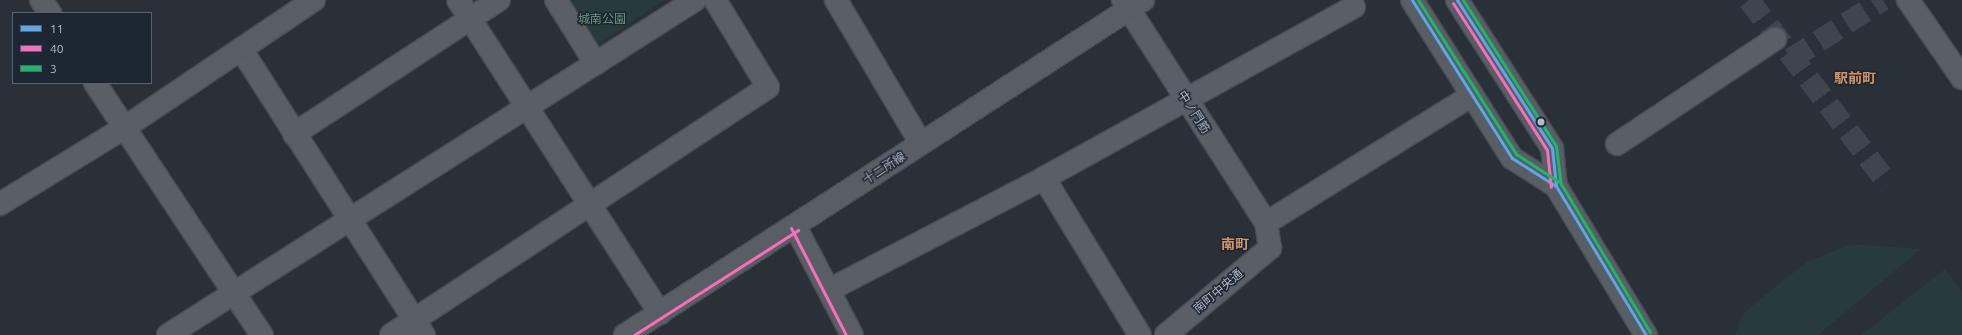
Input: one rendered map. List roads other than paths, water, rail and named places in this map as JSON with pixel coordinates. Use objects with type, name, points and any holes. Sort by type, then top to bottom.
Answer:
[{"type":"street","points":[[41,0],[49,12]]},
{"type":"street","points":[[0,204],[124,128],[314,0]]},
{"type":"street","points":[[458,0],[592,206],[660,314]]},
{"type":"street","points":[[294,134],[499,0]]},
{"type":"street","points":[[556,0],[596,64]]},
{"type":"street","points":[[168,335],[347,219],[528,107],[695,0]]},
{"type":"street","points":[[391,335],[419,327],[592,206],[768,87],[715,0]]},
{"type":"street","points":[[836,0],[921,144]]},
{"type":"street","points":[[1412,0],[1512,158],[1556,186]]},
{"type":"street","points":[[1457,0],[1552,148],[1556,186],[1646,335]]},
{"type":"street","points":[[1908,0],[1962,78]]},
{"type":"street","name":"十二所線","points":[[626,335],[921,144],[1131,3]]},
{"type":"street","name":"中ノ門筋","points":[[1131,3],[1185,98],[1266,223]]},
{"type":"street","points":[[831,289],[1044,178],[1185,98],[1354,7]]},
{"type":"street","points":[[1617,144],[1775,39]]},
{"type":"street","points":[[241,49],[347,219],[419,327]]},
{"type":"street","points":[[96,84],[262,335]]},
{"type":"street","points":[[1266,223],[1472,96]]},
{"type":"street","points":[[1044,178],[1140,335]]},
{"type":"street","name":"南町中央通","points":[[1166,335],[1270,248],[1266,223]]},
{"type":"street","points":[[795,226],[831,289],[852,335]]},
{"type":"tunnel","points":[[1749,0],[1888,184]]},
{"type":"tunnel","points":[[1791,59],[1883,0]]},
{"type":"district","name":"駅前町","points":[[1855,78]]},
{"type":"district","name":"南町","points":[[1235,244]]},
{"type":"park label","name":"城南公園","points":[[602,19]]}]
